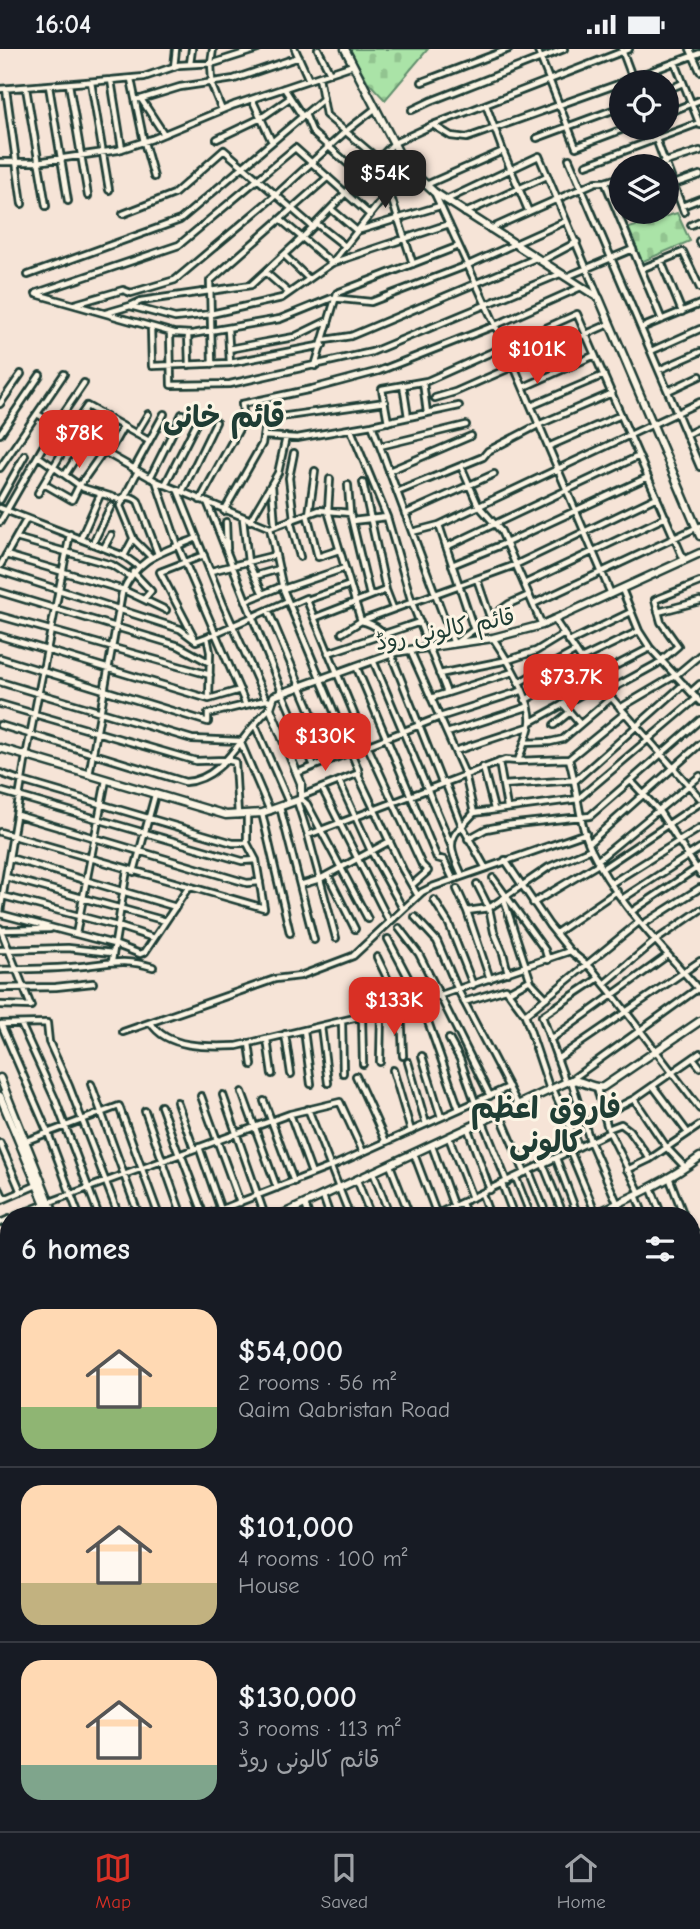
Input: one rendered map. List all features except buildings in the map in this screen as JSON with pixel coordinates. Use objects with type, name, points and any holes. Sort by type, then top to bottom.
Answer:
[{"type":"street","points":[[174,67],[176,49]]},
{"type":"street","points":[[190,64],[192,49]]},
{"type":"street","points":[[213,49],[211,81],[222,110]]},
{"type":"street","points":[[22,204],[3,89],[151,76],[174,67],[211,63],[258,49]]},
{"type":"street","points":[[295,49],[309,80]]},
{"type":"street","points":[[318,49],[330,73]]},
{"type":"street","points":[[345,49],[407,168],[434,192],[599,299]]},
{"type":"street","points":[[422,82],[509,49]]},
{"type":"street","points":[[537,49],[576,147],[609,134]]},
{"type":"street","points":[[412,110],[430,100],[564,49]]},
{"type":"street","points":[[690,49],[700,71]]},
{"type":"street","points":[[106,313],[141,301],[251,285],[302,238],[394,143],[433,125],[625,50],[631,70]]},
{"type":"street","points":[[657,70],[700,53]]},
{"type":"street","points":[[138,99],[180,86],[234,79],[299,57]]},
{"type":"street","points":[[675,62],[699,125],[679,132]]},
{"type":"street","points":[[0,162],[39,162],[122,149],[252,99],[353,65]]},
{"type":"street","points":[[319,77],[326,115],[378,159]]},
{"type":"street","points":[[131,79],[138,99],[144,142],[154,177]]},
{"type":"street","points":[[111,80],[122,149]]},
{"type":"street","points":[[91,82],[109,190]]},
{"type":"street","points":[[679,85],[683,83]]},
{"type":"street","points":[[69,84],[88,196]]},
{"type":"street","points":[[49,86],[68,201]]},
{"type":"street","points":[[26,87],[46,206]]},
{"type":"street","points":[[433,125],[451,136],[467,138],[609,87]]},
{"type":"street","points":[[284,89],[313,132],[362,176]]},
{"type":"street","points":[[217,139],[261,118],[290,98]]},
{"type":"street","points":[[138,99],[164,134]]},
{"type":"street","points":[[252,99],[272,142]]},
{"type":"street","points":[[28,275],[180,220],[323,99]]},
{"type":"street","points":[[679,108],[700,100]]},
{"type":"street","points":[[486,105],[528,210]]},
{"type":"street","points":[[74,304],[123,290],[131,293],[175,280],[377,107]]},
{"type":"street","points":[[537,138],[609,112]]},
{"type":"street","points":[[586,165],[653,140]]},
{"type":"street","points":[[370,215],[295,148],[180,246],[36,294],[170,331],[188,334],[211,332],[281,319],[336,299],[371,302],[468,265],[566,221]]},
{"type":"street","points":[[123,214],[174,194],[224,150],[293,209],[345,246]]},
{"type":"street","points":[[426,185],[503,151]]},
{"type":"street","points":[[679,160],[700,151]]},
{"type":"street","points":[[446,199],[540,156],[700,536]]},
{"type":"street","points":[[569,159],[677,413],[697,452],[700,467]]},
{"type":"street","points":[[332,263],[407,168]]},
{"type":"street","points":[[679,182],[700,175]]},
{"type":"street","points":[[465,213],[547,176]]},
{"type":"street","points":[[212,364],[210,281],[328,177]]},
{"type":"street","points":[[490,229],[596,182],[609,181]]},
{"type":"street","points":[[605,182],[662,320]]},
{"type":"street","points":[[389,191],[413,264]]},
{"type":"street","points":[[434,192],[550,446],[611,594]]},
{"type":"street","points":[[679,198],[683,209],[700,199]]},
{"type":"street","points":[[357,231],[440,206]]},
{"type":"street","points":[[331,209],[357,231]]},
{"type":"street","points":[[281,220],[332,263]]},
{"type":"street","points":[[691,225],[700,221]]},
{"type":"street","points":[[130,306],[175,318],[211,314],[282,298],[332,263],[449,225]]},
{"type":"street","points":[[151,326],[152,366],[230,363],[351,336],[577,242]]},
{"type":"street","points":[[315,366],[337,293],[459,246]]},
{"type":"street","points":[[170,331],[171,385],[230,384],[373,352],[633,249]]},
{"type":"street","points":[[641,269],[683,252],[700,288]]},
{"type":"street","points":[[284,255],[309,279]]},
{"type":"street","points":[[661,261],[682,312]]},
{"type":"street","points":[[265,272],[289,293]]},
{"type":"street","points":[[200,500],[244,420],[242,404],[379,371],[496,325],[581,287]]},
{"type":"street","points":[[641,328],[700,304]]},
{"type":"street","points":[[388,422],[382,389],[423,382],[577,313],[684,560]]},
{"type":"street","points":[[229,349],[294,337],[330,320]]},
{"type":"street","points":[[435,398],[609,324]]},
{"type":"street","points":[[228,329],[230,363]]},
{"type":"street","points":[[651,351],[700,329]]},
{"type":"street","points":[[188,334],[189,365]]},
{"type":"street","points":[[659,370],[700,352]]},
{"type":"street","points":[[524,387],[595,355]]},
{"type":"street","points":[[0,404],[21,373]]},
{"type":"street","points":[[0,468],[64,374]]},
{"type":"street","points":[[0,434],[40,375]]},
{"type":"street","points":[[531,406],[604,375]]},
{"type":"street","points":[[668,391],[700,376]]},
{"type":"street","points":[[423,382],[427,413]]},
{"type":"street","points":[[0,522],[55,424],[84,383]]},
{"type":"street","points":[[403,385],[408,417]]},
{"type":"street","points":[[397,492],[483,457],[488,451],[540,424],[612,393]]},
{"type":"street","points":[[224,511],[262,443],[266,419],[384,402]]},
{"type":"street","points":[[412,532],[439,525],[700,402]]},
{"type":"street","points":[[38,493],[69,441],[69,432],[87,406],[149,442]]},
{"type":"street","points":[[264,436],[297,438],[351,430],[459,406]]},
{"type":"street","points":[[37,414],[153,480],[243,519],[273,527],[319,510],[351,513]]},
{"type":"street","points":[[136,435],[149,414]]},
{"type":"street","points":[[151,557],[134,538],[120,506],[163,414]]},
{"type":"street","points":[[182,414],[153,480],[246,705]]},
{"type":"street","points":[[65,475],[103,415]]},
{"type":"street","points":[[550,446],[621,415]]},
{"type":"street","points":[[165,485],[199,418]]},
{"type":"street","points":[[103,452],[113,421]]},
{"type":"street","points":[[216,422],[180,491],[233,625],[269,703],[301,783],[297,800]]},
{"type":"street","points":[[372,425],[454,644],[509,604],[529,595]]},
{"type":"street","points":[[380,446],[466,425]]},
{"type":"street","points":[[44,484],[72,500],[79,486],[123,427]]},
{"type":"street","points":[[687,435],[700,428]]},
{"type":"street","points":[[351,430],[387,517],[412,603],[447,693]]},
{"type":"street","points":[[389,471],[471,436]]},
{"type":"street","points":[[250,521],[278,473],[286,437]]},
{"type":"street","points":[[295,453],[289,478],[292,520],[300,558]]},
{"type":"street","points":[[0,500],[26,455]]},
{"type":"street","points":[[38,456],[79,486],[119,499],[134,498],[138,501],[158,554]]},
{"type":"street","points":[[446,547],[639,456]]},
{"type":"street","points":[[461,466],[478,505],[506,543],[542,625]]},
{"type":"street","points":[[315,471],[308,514],[318,557],[339,550]]},
{"type":"street","points":[[405,514],[494,474]]},
{"type":"street","points":[[453,565],[648,477]]},
{"type":"street","points":[[330,479],[328,511],[361,621]]},
{"type":"street","points":[[272,482],[273,527],[283,587],[359,773],[418,896]]},
{"type":"street","points":[[363,483],[386,590],[393,608]]},
{"type":"street","points":[[348,485],[352,521],[370,597]]},
{"type":"street","points":[[81,538],[101,493]]},
{"type":"street","points":[[342,633],[361,621],[393,608],[515,565],[657,497]]},
{"type":"street","points":[[208,504],[314,766]]},
{"type":"street","points":[[93,543],[111,506]]},
{"type":"street","points":[[0,508],[124,556],[138,566]]},
{"type":"street","points":[[352,521],[387,517]]},
{"type":"street","points":[[524,584],[666,517]]},
{"type":"street","points":[[243,519],[248,562],[262,594]]},
{"type":"street","points":[[26,520],[0,569],[180,629],[196,641]]},
{"type":"street","points":[[226,521],[227,554]]},
{"type":"street","points":[[439,525],[474,629]]},
{"type":"street","points":[[533,604],[698,527]]},
{"type":"street","points":[[70,534],[30,734],[0,913],[114,944],[140,954],[145,951],[188,888]]},
{"type":"street","points":[[104,548],[111,535]]},
{"type":"street","points":[[16,538],[112,565],[131,574],[151,591],[144,600]]},
{"type":"street","points":[[124,556],[134,538]]},
{"type":"street","points":[[89,775],[119,610],[131,574],[151,557],[197,538]]},
{"type":"street","name":"قائم کالونی روڈ","points":[[269,703],[274,696],[282,692],[391,654],[493,638],[542,625],[700,553]]},
{"type":"street","points":[[6,555],[124,590],[166,610]]},
{"type":"street","points":[[196,641],[160,572],[204,555]]},
{"type":"street","points":[[211,571],[276,555]]},
{"type":"street","points":[[246,601],[345,568]]},
{"type":"street","points":[[255,576],[279,569]]},
{"type":"street","points":[[477,579],[491,617]]},
{"type":"street","points":[[606,692],[662,659],[678,646],[669,637],[661,622],[655,600],[700,582]]},
{"type":"street","points":[[196,641],[268,610],[350,585]]},
{"type":"street","points":[[451,845],[452,837],[474,813],[578,799],[698,700],[650,648],[639,631],[622,589]]},
{"type":"street","points":[[314,618],[386,590]]},
{"type":"street","points":[[0,592],[180,646],[210,663]]},
{"type":"street","points":[[307,600],[366,745],[422,865],[428,871],[412,885]]},
{"type":"street","points":[[658,611],[700,601]]},
{"type":"street","points":[[268,610],[331,759]]},
{"type":"street","points":[[569,642],[632,612]]},
{"type":"street","points":[[0,616],[210,675]]},
{"type":"street","points":[[533,903],[668,824],[700,800],[606,692],[554,619]]},
{"type":"street","points":[[361,621],[375,624],[400,652]]},
{"type":"street","points":[[328,653],[419,622]]},
{"type":"street","points":[[581,659],[639,631]]},
{"type":"street","points":[[439,674],[508,660],[536,651],[564,633]]},
{"type":"street","points":[[0,636],[209,699],[240,690]]},
{"type":"street","points":[[207,637],[210,663],[209,699]]},
{"type":"street","points":[[493,638],[508,660],[527,707],[530,724],[518,761]]},
{"type":"street","points":[[594,677],[650,648]]},
{"type":"street","points":[[410,650],[465,774],[474,813]]},
{"type":"street","points":[[518,683],[576,652]]},
{"type":"street","points":[[391,654],[468,839],[485,867]]},
{"type":"street","points":[[620,708],[676,675],[700,655]]},
{"type":"street","points":[[0,659],[208,722],[208,714],[246,705],[269,703]]},
{"type":"street","points":[[373,660],[462,875]]},
{"type":"street","points":[[356,666],[409,797],[437,858],[444,860],[453,879]]},
{"type":"street","points":[[525,701],[587,668]]},
{"type":"street","points":[[431,698],[513,672]]},
{"type":"street","points":[[0,682],[192,739],[240,741]]},
{"type":"street","points":[[455,751],[530,724],[600,684]]},
{"type":"street","points":[[503,785],[576,780],[684,684]]},
{"type":"street","points":[[691,692],[700,684]]},
{"type":"street","points":[[297,773],[440,717],[521,691]]},
{"type":"street","points":[[524,743],[559,741],[611,698]]},
{"type":"street","points":[[0,725],[185,782],[196,782],[217,771],[269,703]]},
{"type":"street","points":[[0,704],[196,761],[226,759],[234,762],[238,815]]},
{"type":"street","points":[[563,704],[580,725]]},
{"type":"street","points":[[447,733],[527,707]]},
{"type":"street","points":[[554,725],[570,712]]},
{"type":"street","points":[[308,835],[505,759],[569,759],[625,713]]},
{"type":"street","points":[[468,839],[486,829],[590,815],[700,720]]},
{"type":"street","points":[[254,724],[297,800],[336,939]]},
{"type":"street","points":[[240,741],[270,811]]},
{"type":"street","points":[[467,911],[489,908],[561,861],[590,846],[700,744]]},
{"type":"street","points":[[0,748],[226,815],[270,811],[359,773]]},
{"type":"street","points":[[300,1207],[552,1090],[699,989],[631,912],[600,864],[590,846],[581,818],[576,780],[569,759]]},
{"type":"street","points":[[499,762],[507,807]]},
{"type":"street","points":[[483,767],[494,809]]},
{"type":"street","points":[[0,773],[233,843],[247,843]]},
{"type":"street","points":[[600,864],[700,776]]},
{"type":"street","points":[[76,934],[106,780]]},
{"type":"street","points":[[339,781],[403,909]]},
{"type":"street","points":[[631,781],[659,811],[698,867],[700,874]]},
{"type":"street","points":[[322,788],[389,922]]},
{"type":"street","points":[[0,791],[242,861],[256,860]]},
{"type":"street","points":[[134,872],[155,795]]},
{"type":"street","points":[[297,800],[307,804],[368,919]]},
{"type":"street","points":[[280,807],[314,940]]},
{"type":"street","points":[[262,813],[290,933]]},
{"type":"street","points":[[0,832],[264,908],[256,860],[247,843],[247,814]]},
{"type":"street","points":[[17,815],[247,883],[260,882]]},
{"type":"street","points":[[611,883],[700,828]]},
{"type":"street","points":[[123,1032],[275,979],[300,976],[348,959],[418,896],[432,887],[586,834]]},
{"type":"street","points":[[300,885],[320,879],[390,841]]},
{"type":"street","points":[[622,899],[700,848]]},
{"type":"street","points":[[10,858],[176,907]]},
{"type":"street","points":[[505,860],[555,933],[614,996],[700,1109]]},
{"type":"street","points":[[631,912],[698,867]]},
{"type":"street","points":[[112,961],[127,870]]},
{"type":"street","points":[[328,875],[355,929]]},
{"type":"street","points":[[6,877],[166,922]]},
{"type":"street","points":[[493,878],[545,950],[548,960]]},
{"type":"street","points":[[477,884],[489,908],[508,973]]},
{"type":"street","points":[[525,1015],[641,924],[700,888]]},
{"type":"street","points":[[457,889],[490,979]]},
{"type":"street","points":[[555,933],[617,891]]},
{"type":"street","points":[[3,896],[154,938]]},
{"type":"street","points":[[506,898],[530,980],[546,998]]},
{"type":"street","points":[[434,900],[449,924],[473,985]]},
{"type":"street","points":[[604,984],[655,941],[700,910]]},
{"type":"street","points":[[415,917],[437,941],[458,990],[518,1105]]},
{"type":"street","points":[[400,928],[419,954],[489,1096]]},
{"type":"street","points":[[0,1005],[31,1006],[0,930],[54,929]]},
{"type":"street","points":[[388,939],[421,1002],[459,1109]]},
{"type":"street","points":[[0,950],[68,948],[112,953]]},
{"type":"street","points":[[150,1023],[160,1035],[179,1042],[209,1047],[249,1043],[421,1002],[570,951]]},
{"type":"street","points":[[550,1039],[668,955]]},
{"type":"street","points":[[377,957],[401,1007],[403,1056]]},
{"type":"street","points":[[0,970],[83,966],[112,961],[135,961],[153,967]]},
{"type":"street","points":[[557,1059],[700,961]]},
{"type":"street","points":[[599,978],[542,1016],[590,1141],[619,1207]]},
{"type":"street","points":[[508,992],[530,980]]},
{"type":"street","points":[[0,988],[93,983]]},
{"type":"street","points":[[464,1002],[506,989],[525,1015],[552,1090],[579,1147]]},
{"type":"street","points":[[380,1062],[381,1012]]},
{"type":"street","points":[[362,1017],[363,1063]]},
{"type":"street","points":[[342,1021],[343,1073]]},
{"type":"street","points":[[568,1081],[583,1080],[597,1088],[603,1087],[700,1021]]},
{"type":"street","points":[[76,1207],[48,1133],[1,1024],[47,1023],[49,1042],[116,1207]]},
{"type":"street","points":[[21,1024],[65,1126],[95,1207]]},
{"type":"street","points":[[321,1026],[328,1083]]},
{"type":"street","points":[[304,1030],[311,1084]]},
{"type":"street","points":[[285,1034],[291,1074]]},
{"type":"street","points":[[267,1039],[272,1074]]},
{"type":"street","points":[[449,1039],[460,1059],[475,1102]]},
{"type":"street","points":[[249,1043],[251,1066]]},
{"type":"street","points":[[604,1114],[634,1099],[700,1053]]},
{"type":"street","points":[[422,1056],[441,1117]]},
{"type":"street","points":[[693,1058],[700,1067]]},
{"type":"street","points":[[408,1062],[426,1124]]},
{"type":"street","points":[[393,1070],[411,1131]]},
{"type":"street","points":[[356,1076],[386,1142]]},
{"type":"street","points":[[0,1079],[26,1141],[49,1207]]},
{"type":"street","points":[[91,1083],[135,1207]]},
{"type":"street","points":[[653,1086],[688,1133]]},
{"type":"street","points":[[229,1207],[330,1167],[509,1087]]},
{"type":"street","points":[[597,1088],[609,1131],[642,1207]]},
{"type":"street","points":[[242,1092],[277,1188]]},
{"type":"street","points":[[223,1095],[262,1207]]},
{"type":"street","points":[[0,1096],[37,1185],[50,1207]]},
{"type":"street","points":[[201,1096],[240,1203]]},
{"type":"street","points":[[634,1099],[667,1148],[686,1168]]},
{"type":"street","points":[[264,1101],[294,1182]]},
{"type":"street","points":[[177,1102],[220,1207]]},
{"type":"street","points":[[40,1207],[290,1114],[340,1102],[363,1152]]},
{"type":"street","points":[[26,1141],[119,1106],[156,1207]]},
{"type":"street","points":[[161,1106],[201,1207]]},
{"type":"street","points":[[308,1108],[346,1207]]},
{"type":"street","points":[[145,1111],[179,1207]]},
{"type":"street","points":[[290,1114],[312,1174]]},
{"type":"street","points":[[500,1114],[543,1207]]},
{"type":"street","points":[[483,1122],[512,1207]]},
{"type":"street","points":[[432,1146],[454,1207],[621,1124],[629,1130],[650,1159]]},
{"type":"street","points":[[627,1170],[650,1159],[700,1125]]},
{"type":"street","points":[[468,1129],[490,1190]]},
{"type":"street","points":[[449,1137],[472,1198]]},
{"type":"street","points":[[0,1143],[21,1192]]},
{"type":"street","points":[[570,1151],[594,1207]]},
{"type":"street","points":[[414,1154],[436,1207]]},
{"type":"street","points":[[612,1207],[686,1168],[700,1157]]},
{"type":"street","points":[[556,1158],[575,1207]]},
{"type":"street","points":[[543,1164],[560,1207]]},
{"type":"street","points":[[390,1165],[406,1207]]},
{"type":"street","points":[[373,1173],[386,1207]]},
{"type":"street","points":[[669,1177],[681,1207]]},
{"type":"street","points":[[516,1178],[527,1207]]},
{"type":"street","points":[[357,1180],[368,1207]]},
{"type":"street","points":[[0,1190],[2,1200],[37,1185]]},
{"type":"street","points":[[651,1187],[659,1207]]},
{"type":"street","points":[[482,1194],[487,1207]]},
{"type":"street","points":[[323,1195],[327,1207]]},
{"type":"street","points":[[462,1203],[464,1207]]},
{"type":"green space","points":[[349,49],[428,49],[385,100],[368,82]]},
{"type":"green space","points":[[679,217],[690,241],[641,262],[626,229],[642,224],[679,224]]},
{"type":"district","name":"قائم خانى","points":[[224,417]]},
{"type":"district","name":"فاروق اعظم کالونی","points":[[546,1126]]}]
